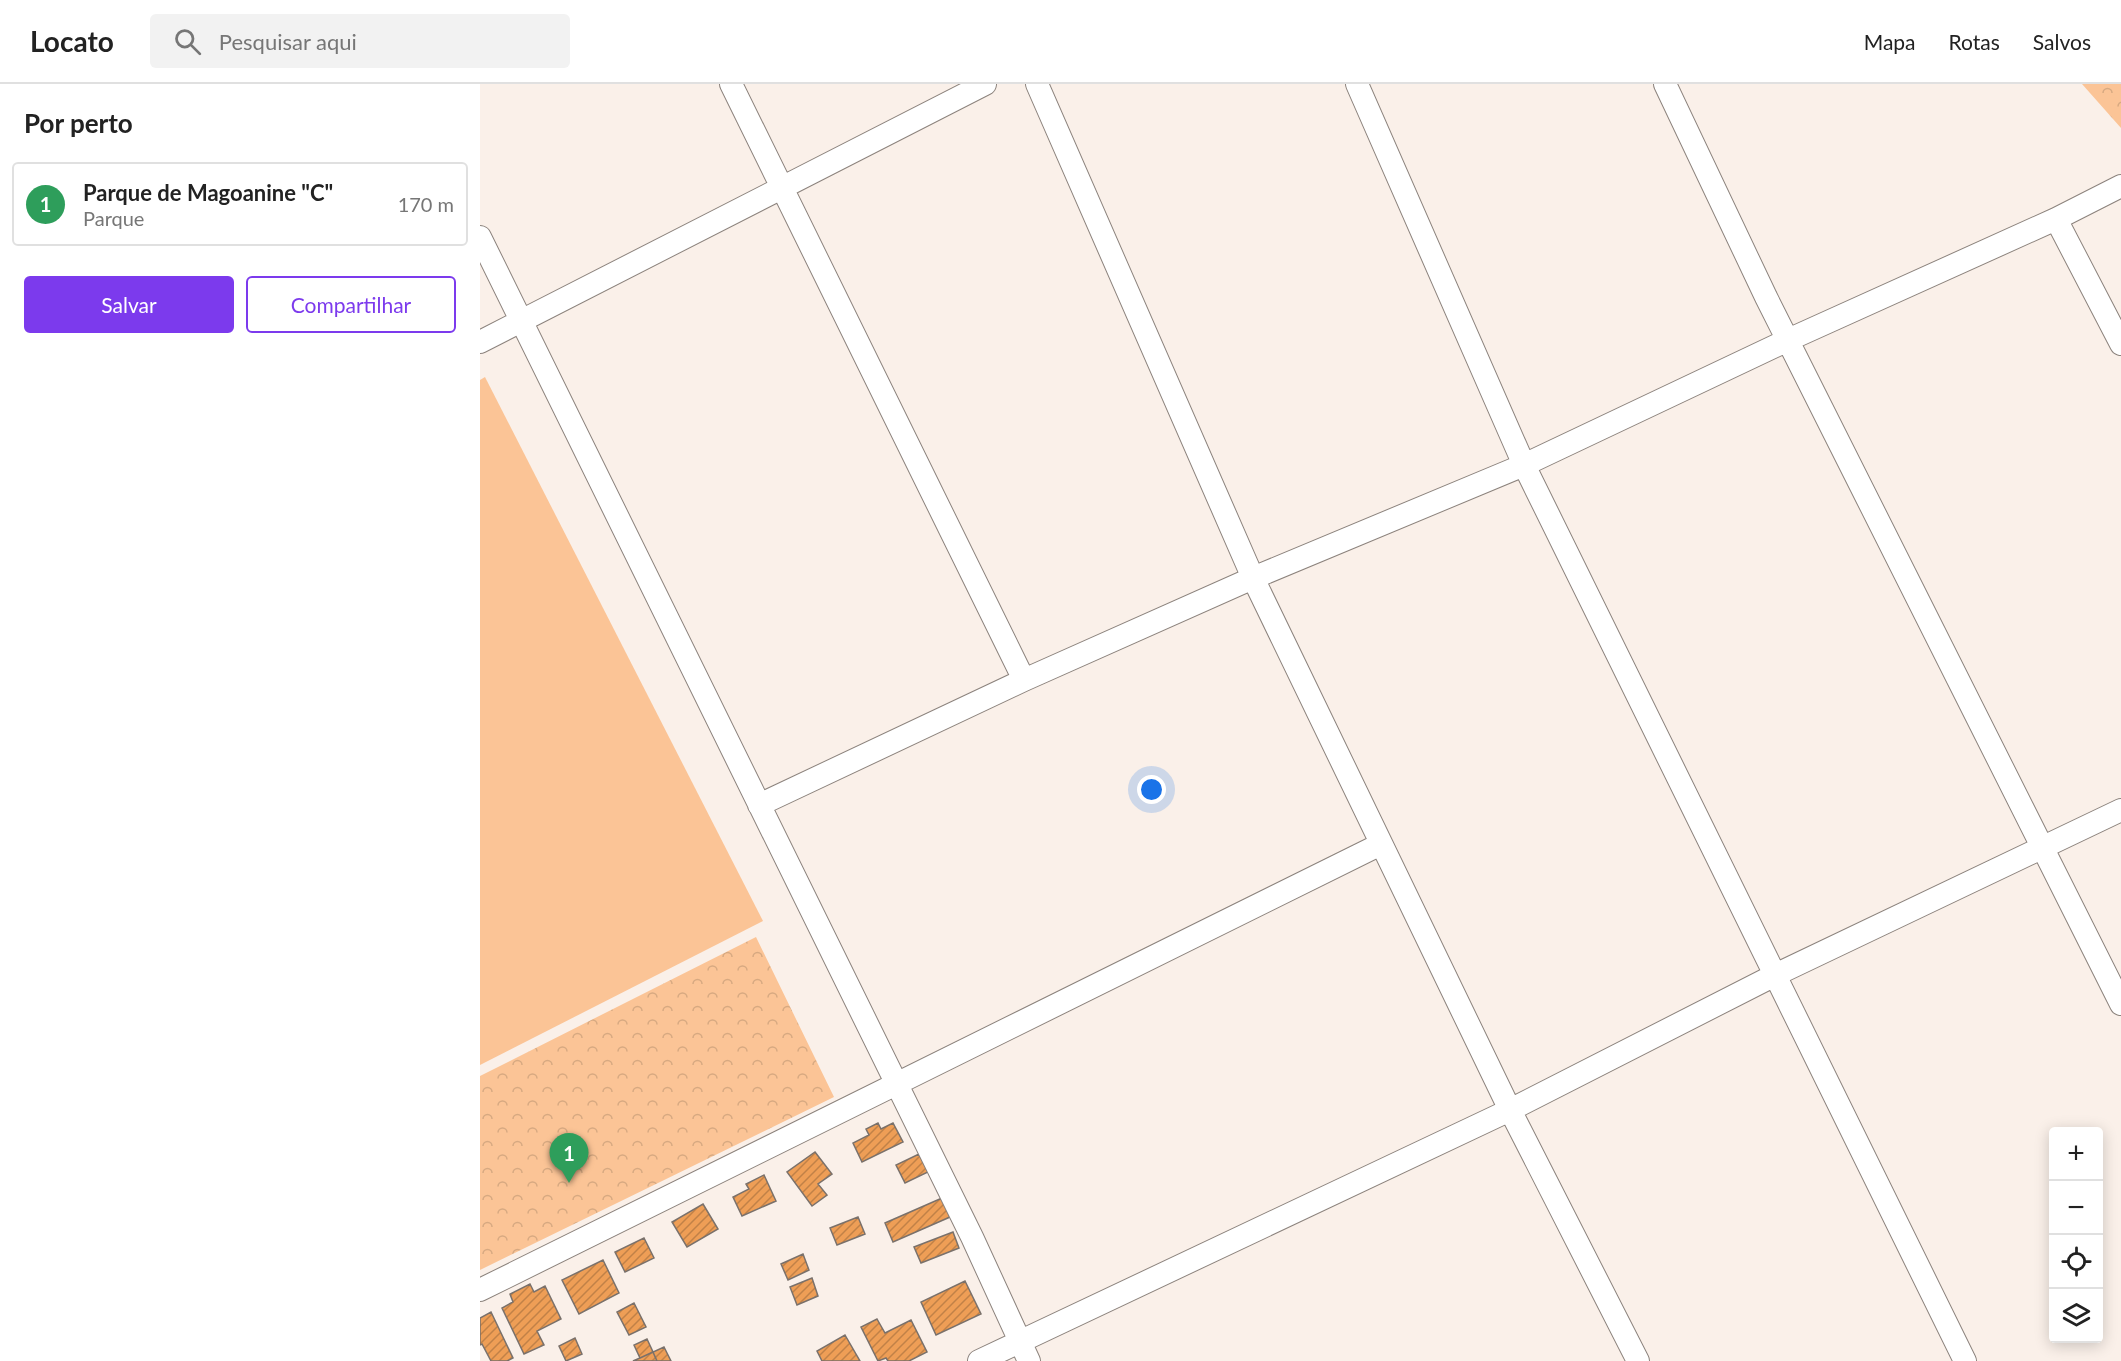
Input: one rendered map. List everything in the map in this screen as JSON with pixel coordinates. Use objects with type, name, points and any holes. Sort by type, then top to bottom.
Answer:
[{"type":"street","points":[[731,84],[1024,680]]},
{"type":"street","points":[[480,342],[985,84]]},
{"type":"street","points":[[1037,84],[1253,578],[1510,1110],[1638,1361]]},
{"type":"street","points":[[1357,84],[1524,465],[1965,1361]]},
{"type":"street","points":[[1665,84],[1766,297],[2121,1004]]},
{"type":"street","points":[[759,805],[1024,680],[1253,578],[1524,465],[1788,340],[2056,219],[2121,186]]},
{"type":"street","points":[[2056,219],[2121,344]]},
{"type":"street","points":[[480,237],[972,1237],[1024,1351]]},
{"type":"street","points":[[979,1361],[1024,1351],[1510,1110],[1775,975],[2121,810]]},
{"type":"street","points":[[480,1290],[1381,844]]},
{"type":"green space","points":[[2082,84],[2121,84],[2121,128]]},
{"type":"green space","points":[[485,377],[763,921],[480,1065],[480,380]]},
{"type":"green space","points":[[756,937],[834,1097],[480,1270],[480,1076]]},
{"type":"building","points":[[878,1123],[881,1129],[893,1123],[903,1142],[862,1162],[853,1143],[869,1135],[866,1129]]},
{"type":"building","points":[[815,1152],[832,1174],[818,1184],[827,1195],[812,1206],[787,1172]]},
{"type":"building","points":[[919,1154],[928,1172],[905,1183],[896,1165]]},
{"type":"building","points":[[764,1175],[776,1201],[742,1216],[733,1197],[749,1189],[746,1184]]},
{"type":"building","points":[[942,1198],[950,1217],[893,1242],[885,1223]]},
{"type":"building","points":[[703,1204],[718,1229],[687,1247],[672,1222]]},
{"type":"building","points":[[858,1217],[865,1234],[837,1245],[830,1228]]},
{"type":"building","points":[[953,1232],[959,1248],[921,1263],[914,1247]]},
{"type":"building","points":[[644,1238],[654,1258],[625,1272],[615,1252]]},
{"type":"building","points":[[803,1254],[809,1270],[788,1280],[781,1264]]},
{"type":"building","points":[[603,1260],[619,1293],[579,1314],[562,1280]]},
{"type":"building","points":[[812,1278],[818,1296],[797,1305],[790,1287]]},
{"type":"building","points":[[965,1281],[981,1314],[936,1335],[921,1302]]},
{"type":"building","points":[[530,1284],[534,1292],[545,1286],[561,1319],[537,1331],[544,1345],[524,1354],[502,1308],[513,1302],[510,1294]]},
{"type":"building","points":[[634,1303],[646,1327],[629,1335],[617,1312]]},
{"type":"building","points":[[491,1312],[513,1358],[507,1361],[491,1361],[482,1344],[480,1345],[480,1318]]},
{"type":"building","points":[[877,1319],[885,1333],[911,1320],[927,1352],[909,1361],[888,1361],[886,1358],[878,1361],[861,1327]]},
{"type":"building","points":[[845,1335],[860,1361],[822,1361],[817,1351]]},
{"type":"building","points":[[575,1338],[582,1354],[566,1361],[559,1346]]},
{"type":"building","points":[[647,1339],[653,1352],[640,1358],[634,1345]]},
{"type":"building","points":[[664,1347],[671,1361],[657,1361],[653,1352]]},
{"type":"building","points":[[653,1352],[657,1361],[633,1361],[640,1358]]},
{"type":"place","name":"Parque de Magoanine \"C\"","points":[[569,1183]]}]
